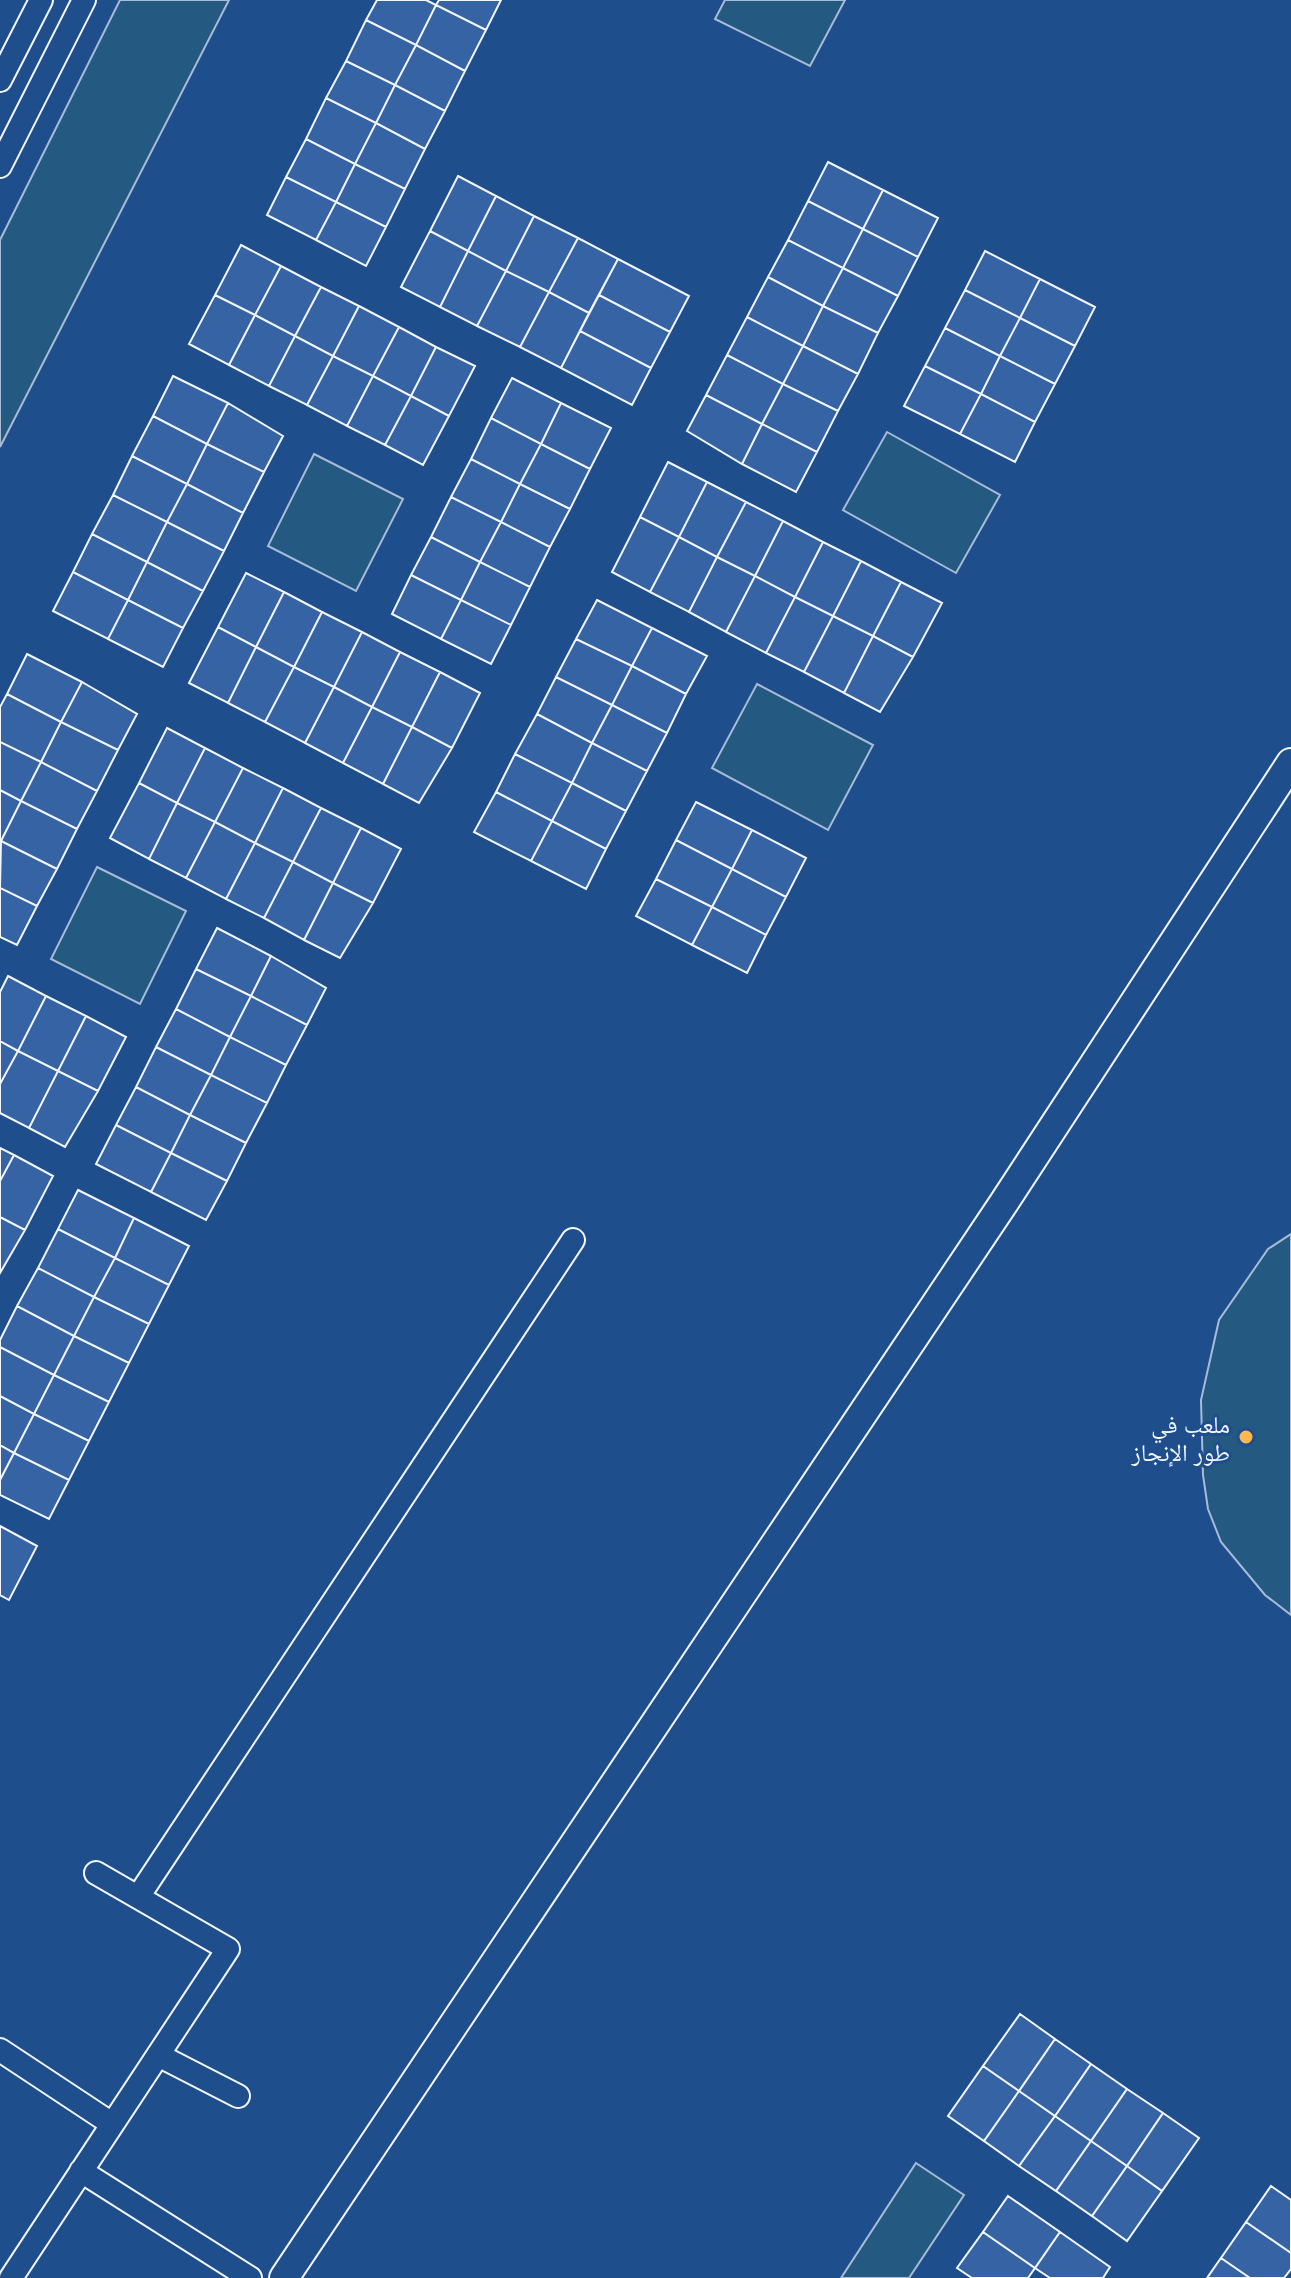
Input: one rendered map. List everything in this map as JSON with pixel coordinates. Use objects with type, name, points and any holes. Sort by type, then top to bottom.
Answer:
[{"type":"street","points":[[0,80],[41,0]]},
{"type":"street","points":[[0,166],[84,0]]},
{"type":"street","points":[[284,2278],[985,1231],[1291,763]]},
{"type":"street","points":[[138,1897],[573,1240]]},
{"type":"street","points":[[11,2278],[228,1949],[96,1873]]},
{"type":"street","points":[[0,2050],[112,2124]]},
{"type":"street","points":[[158,2055],[238,2096]]},
{"type":"street","points":[[81,2171],[250,2278]]},
{"type":"shaded area","points":[[120,0],[229,0],[0,447],[0,240]]},
{"type":"shaded area","points":[[725,0],[845,0],[810,66],[715,19]]},
{"type":"shaded area","points":[[887,432],[1000,495],[956,573],[843,510]]},
{"type":"shaded area","points":[[314,454],[403,499],[356,591],[268,546]]},
{"type":"shaded area","points":[[757,684],[873,745],[828,830],[712,768]]},
{"type":"shaded area","points":[[97,867],[186,911],[140,1004],[51,959]]},
{"type":"shaded area","name":"ملعب في طور الإنجاز","points":[[1291,1234],[1291,1615],[1265,1595],[1221,1542],[1208,1509],[1203,1475],[1201,1400],[1219,1320],[1268,1249]]},
{"type":"shaded area","points":[[916,2163],[964,2195],[909,2278],[841,2278]]},
{"type":"building","points":[[377,0],[426,0],[436,5],[416,45],[366,20]]},
{"type":"building","points":[[439,0],[501,0],[486,30],[436,5]]},
{"type":"building","points":[[436,5],[486,30],[465,71],[416,45]]},
{"type":"building","points":[[366,20],[416,45],[395,85],[346,61]]},
{"type":"building","points":[[416,45],[465,71],[445,111],[395,85]]},
{"type":"building","points":[[346,61],[395,85],[376,123],[326,98]]},
{"type":"building","points":[[395,85],[445,111],[425,149],[376,123]]},
{"type":"building","points":[[326,98],[376,123],[355,164],[306,139]]},
{"type":"building","points":[[376,123],[425,149],[405,189],[355,164]]},
{"type":"building","points":[[306,139],[355,164],[336,202],[286,177]]},
{"type":"building","points":[[828,162],[883,190],[863,229],[808,201]]},
{"type":"building","points":[[355,164],[405,189],[386,227],[336,202]]},
{"type":"building","points":[[458,176],[496,196],[468,251],[430,231]]},
{"type":"building","points":[[286,177],[336,202],[316,240],[267,215]]},
{"type":"building","points":[[883,190],[938,218],[918,257],[863,229]]},
{"type":"building","points":[[496,196],[534,216],[506,271],[468,251]]},
{"type":"building","points":[[808,201],[863,229],[843,268],[788,240]]},
{"type":"building","points":[[336,202],[386,227],[366,266],[316,240]]},
{"type":"building","points":[[534,216],[578,238],[549,292],[506,271]]},
{"type":"building","points":[[863,229],[918,257],[898,296],[843,268]]},
{"type":"building","points":[[430,231],[468,251],[440,307],[401,287]]},
{"type":"building","points":[[578,238],[618,259],[589,313],[549,292]]},
{"type":"building","points":[[788,240],[843,268],[823,306],[768,277]]},
{"type":"building","points":[[241,245],[281,266],[255,315],[215,295]]},
{"type":"building","points":[[468,251],[506,271],[477,326],[440,307]]},
{"type":"building","points":[[985,251],[1040,279],[1020,318],[965,290]]},
{"type":"building","points":[[618,259],[689,296],[670,332],[599,295]]},
{"type":"building","points":[[281,266],[321,287],[295,336],[255,315]]},
{"type":"building","points":[[843,268],[898,296],[878,333],[823,306]]},
{"type":"building","points":[[506,271],[549,292],[520,347],[477,326]]},
{"type":"building","points":[[768,277],[823,306],[803,346],[747,317]]},
{"type":"building","points":[[1040,279],[1095,307],[1075,346],[1020,318]]},
{"type":"building","points":[[321,287],[359,306],[333,356],[295,336]]},
{"type":"building","points":[[965,290],[1020,318],[1000,356],[945,328]]},
{"type":"building","points":[[549,292],[589,313],[561,368],[520,347]]},
{"type":"building","points":[[215,295],[255,315],[229,365],[189,344]]},
{"type":"building","points":[[599,295],[670,332],[651,368],[580,331]]},
{"type":"building","points":[[359,306],[399,327],[373,376],[333,356]]},
{"type":"building","points":[[823,306],[878,333],[858,374],[803,346]]},
{"type":"building","points":[[255,315],[295,336],[269,386],[229,365]]},
{"type":"building","points":[[747,317],[803,346],[783,384],[727,355]]},
{"type":"building","points":[[1020,318],[1075,346],[1055,384],[1000,356]]},
{"type":"building","points":[[399,327],[436,347],[411,396],[373,376]]},
{"type":"building","points":[[945,328],[1000,356],[981,394],[925,366]]},
{"type":"building","points":[[580,331],[651,368],[632,405],[561,368]]},
{"type":"building","points":[[295,336],[333,356],[307,405],[269,386]]},
{"type":"building","points":[[803,346],[858,374],[838,411],[783,384]]},
{"type":"building","points":[[436,347],[475,366],[449,416],[411,396]]},
{"type":"building","points":[[727,355],[783,384],[762,424],[706,395]]},
{"type":"building","points":[[333,356],[373,376],[347,426],[307,405]]},
{"type":"building","points":[[1000,356],[1055,384],[1035,422],[981,394]]},
{"type":"building","points":[[925,366],[981,394],[960,434],[904,406]]},
{"type":"building","points":[[173,376],[228,403],[207,444],[153,416]]},
{"type":"building","points":[[373,376],[411,396],[385,445],[347,426]]},
{"type":"building","points":[[512,378],[561,403],[541,444],[491,418]]},
{"type":"building","points":[[783,384],[838,411],[817,452],[762,424]]},
{"type":"building","points":[[981,394],[1035,422],[1015,462],[960,434]]},
{"type":"building","points":[[706,395],[762,424],[742,464],[687,431]]},
{"type":"building","points":[[411,396],[449,416],[423,465],[385,445]]},
{"type":"building","points":[[228,403],[283,436],[264,472],[207,444]]},
{"type":"building","points":[[561,403],[611,428],[590,469],[541,444]]},
{"type":"building","points":[[153,416],[207,444],[187,484],[132,456]]},
{"type":"building","points":[[491,418],[541,444],[520,484],[471,459]]},
{"type":"building","points":[[762,424],[817,452],[796,492],[742,464]]},
{"type":"building","points":[[207,444],[264,472],[243,513],[187,484]]},
{"type":"building","points":[[541,444],[590,469],[570,509],[520,484]]},
{"type":"building","points":[[132,456],[187,484],[167,522],[113,495]]},
{"type":"building","points":[[471,459],[520,484],[501,522],[451,497]]},
{"type":"building","points":[[668,462],[707,482],[679,537],[640,517]]},
{"type":"building","points":[[707,482],[746,502],[717,557],[679,537]]},
{"type":"building","points":[[187,484],[243,513],[224,551],[167,522]]},
{"type":"building","points":[[520,484],[570,509],[550,547],[501,522]]},
{"type":"building","points":[[113,495],[167,522],[147,562],[92,534]]},
{"type":"building","points":[[451,497],[501,522],[480,562],[431,537]]},
{"type":"building","points":[[746,502],[783,521],[755,576],[717,557]]},
{"type":"building","points":[[640,517],[679,537],[650,592],[612,572]]},
{"type":"building","points":[[783,521],[823,542],[795,597],[755,576]]},
{"type":"building","points":[[167,522],[224,551],[203,591],[147,562]]},
{"type":"building","points":[[501,522],[550,547],[530,587],[480,562]]},
{"type":"building","points":[[92,534],[147,562],[128,600],[73,572]]},
{"type":"building","points":[[431,537],[480,562],[461,600],[411,575]]},
{"type":"building","points":[[679,537],[717,557],[689,612],[650,592]]},
{"type":"building","points":[[823,542],[861,561],[833,616],[795,597]]},
{"type":"building","points":[[717,557],[755,576],[726,632],[689,612]]},
{"type":"building","points":[[861,561],[901,582],[873,636],[833,616]]},
{"type":"building","points":[[147,562],[203,591],[183,628],[128,600]]},
{"type":"building","points":[[480,562],[530,587],[511,625],[461,600]]},
{"type":"building","points":[[73,572],[128,600],[108,639],[53,611]]},
{"type":"building","points":[[246,573],[284,592],[256,647],[218,627]]},
{"type":"building","points":[[411,575],[461,600],[441,639],[392,614]]},
{"type":"building","points":[[755,576],[795,597],[766,653],[726,632]]},
{"type":"building","points":[[901,582],[942,603],[913,657],[873,636]]},
{"type":"building","points":[[284,592],[322,612],[294,667],[256,647]]},
{"type":"building","points":[[795,597],[833,616],[804,672],[766,653]]},
{"type":"building","points":[[128,600],[183,628],[163,667],[108,639]]},
{"type":"building","points":[[461,600],[511,625],[491,664],[441,639]]},
{"type":"building","points":[[597,600],[652,628],[632,666],[576,639]]},
{"type":"building","points":[[322,612],[362,632],[334,687],[294,667]]},
{"type":"building","points":[[833,616],[873,636],[844,693],[804,672]]},
{"type":"building","points":[[218,627],[256,647],[228,703],[189,683]]},
{"type":"building","points":[[652,628],[707,656],[686,694],[632,666]]},
{"type":"building","points":[[362,632],[400,652],[372,707],[334,687]]},
{"type":"building","points":[[873,636],[913,657],[880,712],[844,693]]},
{"type":"building","points":[[576,639],[632,666],[612,705],[556,677]]},
{"type":"building","points":[[256,647],[294,667],[265,722],[228,703]]},
{"type":"building","points":[[400,652],[440,672],[412,727],[372,707]]},
{"type":"building","points":[[27,654],[82,682],[61,722],[7,694]]},
{"type":"building","points":[[632,666],[686,694],[667,733],[612,705]]},
{"type":"building","points":[[294,667],[334,687],[305,743],[265,722]]},
{"type":"building","points":[[440,672],[480,693],[452,748],[412,727]]},
{"type":"building","points":[[556,677],[612,705],[592,743],[537,714]]},
{"type":"building","points":[[82,682],[137,714],[118,750],[61,722]]},
{"type":"building","points":[[334,687],[372,707],[343,763],[305,743]]},
{"type":"building","points":[[7,694],[61,722],[41,762],[0,742],[0,707]]},
{"type":"building","points":[[612,705],[667,733],[647,771],[592,743]]},
{"type":"building","points":[[372,707],[412,727],[383,784],[343,763]]},
{"type":"building","points":[[537,714],[592,743],[572,783],[515,754]]},
{"type":"building","points":[[61,722],[118,750],[97,791],[41,762]]},
{"type":"building","points":[[412,727],[452,748],[419,803],[383,784]]},
{"type":"building","points":[[167,728],[205,748],[177,803],[139,783]]},
{"type":"building","points":[[0,742],[41,762],[21,801],[0,790]]},
{"type":"building","points":[[592,743],[647,771],[626,811],[572,783]]},
{"type":"building","points":[[205,748],[243,768],[215,822],[177,803]]},
{"type":"building","points":[[515,754],[572,783],[552,821],[496,792]]},
{"type":"building","points":[[41,762],[97,791],[77,829],[21,801]]},
{"type":"building","points":[[243,768],[283,788],[255,843],[215,822]]},
{"type":"building","points":[[139,783],[177,803],[149,859],[110,838]]},
{"type":"building","points":[[572,783],[626,811],[606,849],[552,821]]},
{"type":"building","points":[[283,788],[321,808],[293,862],[255,843]]},
{"type":"building","points":[[0,790],[21,801],[1,841],[0,840]]},
{"type":"building","points":[[496,792],[552,821],[531,861],[474,832]]},
{"type":"building","points":[[21,801],[77,829],[57,869],[1,841]]},
{"type":"building","points":[[696,802],[752,830],[732,869],[676,840]]},
{"type":"building","points":[[177,803],[215,822],[186,878],[149,859]]},
{"type":"building","points":[[321,808],[361,828],[333,883],[293,862]]},
{"type":"building","points":[[552,821],[606,849],[586,889],[531,861]]},
{"type":"building","points":[[215,822],[255,843],[226,899],[186,878]]},
{"type":"building","points":[[361,828],[401,849],[373,903],[333,883]]},
{"type":"building","points":[[752,830],[806,858],[786,897],[732,869]]},
{"type":"building","points":[[676,840],[732,869],[712,907],[656,879]]},
{"type":"building","points":[[1,841],[57,869],[37,906],[0,888]]},
{"type":"building","points":[[255,843],[293,862],[264,918],[226,899]]},
{"type":"building","points":[[293,862],[333,883],[304,940],[264,918]]},
{"type":"building","points":[[732,869],[786,897],[766,935],[712,907]]},
{"type":"building","points":[[656,879],[712,907],[692,945],[636,916]]},
{"type":"building","points":[[333,883],[373,903],[340,958],[304,940]]},
{"type":"building","points":[[0,888],[37,906],[17,945],[0,937]]},
{"type":"building","points":[[712,907],[766,935],[747,973],[692,945]]},
{"type":"building","points":[[217,928],[271,956],[251,996],[196,969]]},
{"type":"building","points":[[271,956],[326,988],[307,1025],[251,996]]},
{"type":"building","points":[[196,969],[251,996],[230,1037],[176,1009]]},
{"type":"building","points":[[8,976],[46,996],[18,1051],[0,1041],[0,992]]},
{"type":"building","points":[[46,996],[86,1016],[58,1071],[18,1051]]},
{"type":"building","points":[[251,996],[307,1025],[286,1065],[230,1037]]},
{"type":"building","points":[[176,1009],[230,1037],[211,1075],[156,1047]]},
{"type":"building","points":[[86,1016],[126,1037],[98,1091],[58,1071]]},
{"type":"building","points":[[230,1037],[286,1065],[267,1103],[211,1075]]},
{"type":"building","points":[[0,1041],[18,1051],[0,1084]]},
{"type":"building","points":[[156,1047],[211,1075],[190,1115],[136,1087]]},
{"type":"building","points":[[18,1051],[58,1071],[29,1128],[0,1113],[0,1084]]},
{"type":"building","points":[[58,1071],[98,1091],[65,1147],[29,1128]]},
{"type":"building","points":[[211,1075],[267,1103],[246,1143],[190,1115]]},
{"type":"building","points":[[136,1087],[190,1115],[171,1153],[116,1125]]},
{"type":"building","points":[[190,1115],[246,1143],[227,1181],[171,1153]]},
{"type":"building","points":[[116,1125],[171,1153],[151,1192],[96,1164]]},
{"type":"building","points":[[0,1148],[14,1155],[0,1181]]},
{"type":"building","points":[[171,1153],[227,1181],[206,1220],[151,1192]]},
{"type":"building","points":[[14,1155],[53,1176],[25,1230],[0,1217],[0,1181]]},
{"type":"building","points":[[78,1190],[134,1218],[115,1258],[58,1229]]},
{"type":"building","points":[[0,1217],[25,1230],[0,1273]]},
{"type":"building","points":[[134,1218],[189,1246],[169,1285],[115,1258]]},
{"type":"building","points":[[58,1229],[115,1258],[94,1297],[38,1268]]},
{"type":"building","points":[[115,1258],[169,1285],[149,1324],[94,1297]]},
{"type":"building","points":[[38,1268],[94,1297],[74,1336],[17,1306]]},
{"type":"building","points":[[94,1297],[149,1324],[129,1363],[74,1336]]},
{"type":"building","points":[[17,1306],[74,1336],[54,1375],[0,1347],[0,1340]]},
{"type":"building","points":[[74,1336],[129,1363],[109,1402],[54,1375]]},
{"type":"building","points":[[0,1347],[54,1375],[34,1414],[0,1396]]},
{"type":"building","points":[[54,1375],[109,1402],[89,1441],[34,1414]]},
{"type":"building","points":[[0,1396],[34,1414],[14,1453],[0,1445]]},
{"type":"building","points":[[34,1414],[89,1441],[69,1480],[14,1453]]},
{"type":"building","points":[[0,1445],[14,1453],[0,1480]]},
{"type":"building","points":[[14,1453],[69,1480],[49,1519],[0,1495],[0,1480]]},
{"type":"building","points":[[0,1526],[37,1546],[9,1600],[0,1595]]},
{"type":"building","points":[[1020,2014],[1055,2039],[1019,2091],[983,2066]]},
{"type":"building","points":[[1055,2039],[1091,2064],[1055,2116],[1019,2091]]},
{"type":"building","points":[[1091,2064],[1127,2089],[1091,2141],[1055,2116]]},
{"type":"building","points":[[983,2066],[1019,2091],[984,2141],[948,2116]]},
{"type":"building","points":[[1127,2089],[1163,2113],[1127,2166],[1091,2141]]},
{"type":"building","points":[[1019,2091],[1055,2116],[1019,2166],[984,2141]]},
{"type":"building","points":[[1163,2113],[1199,2138],[1162,2191],[1127,2166]]},
{"type":"building","points":[[1055,2116],[1091,2141],[1056,2191],[1019,2166]]},
{"type":"building","points":[[1091,2141],[1127,2166],[1092,2216],[1056,2191]]},
{"type":"building","points":[[1127,2166],[1162,2191],[1127,2241],[1092,2216]]},
{"type":"building","points":[[1271,2186],[1291,2200],[1291,2253],[1246,2222]]},
{"type":"building","points":[[1008,2196],[1060,2232],[1035,2268],[983,2232]]},
{"type":"building","points":[[1246,2222],[1291,2253],[1291,2269],[1284,2278],[1250,2278],[1221,2258]]},
{"type":"building","points":[[983,2232],[1035,2268],[1028,2278],[972,2278],[957,2268]]},
{"type":"building","points":[[1060,2232],[1110,2267],[1103,2278],[1050,2278],[1035,2268]]},
{"type":"building","points":[[1221,2258],[1250,2278],[1207,2278]]},
{"type":"place","name":"ملعب في طور الإنجاز","points":[[1246,1437]]}]
